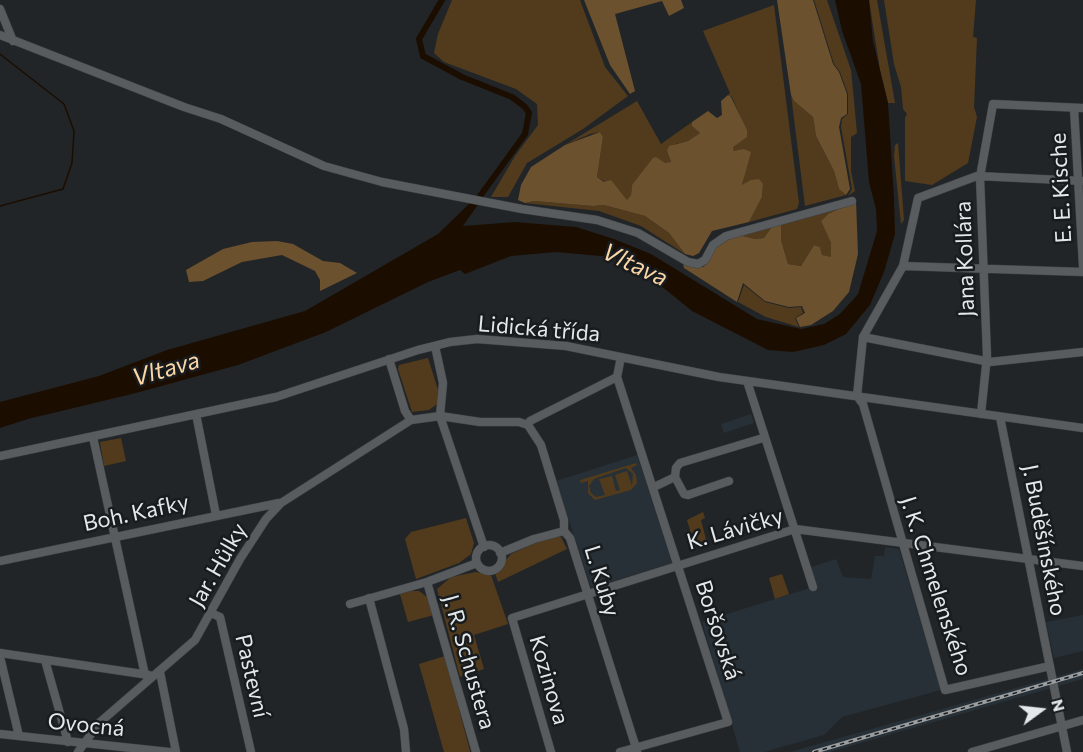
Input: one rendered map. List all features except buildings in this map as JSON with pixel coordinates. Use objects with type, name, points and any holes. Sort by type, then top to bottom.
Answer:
[{"type":"street","points":[[0,9],[13,40]]},
{"type":"street","points":[[0,35],[184,107],[221,119],[324,166],[382,182],[597,220],[638,233],[688,262],[698,264],[705,260],[713,245],[726,236],[852,201]]},
{"type":"street","name":"Jana Kollára","points":[[981,414],[987,362],[980,177],[993,104],[1079,108]]},
{"type":"street","name":"E. E. Kische","points":[[1079,108],[1083,266]]},
{"type":"street","points":[[857,396],[863,337],[903,266],[918,198],[980,177],[1081,181]]},
{"type":"street","points":[[903,266],[1083,272]]},
{"type":"street","points":[[863,337],[987,362],[1083,352]]},
{"type":"street","name":"Lidická třída","points":[[0,456],[285,394],[389,359],[435,346],[477,339],[567,346],[747,381],[1083,428]]},
{"type":"street","points":[[435,346],[442,383],[440,416],[484,547]]},
{"type":"street","points":[[389,359],[405,411],[411,420],[440,416],[528,425],[530,421],[617,377],[621,357]]},
{"type":"street","name":"Boršovská","points":[[617,377],[728,722],[637,750]]},
{"type":"street","points":[[747,381],[763,438],[813,587]]},
{"type":"street","name":"J. K. Chmelenského","points":[[857,396],[863,404],[945,690],[1051,669]]},
{"type":"street","points":[[196,414],[216,514]]},
{"type":"street","name":"J. Buděšínského","points":[[1000,417],[1067,752]]},
{"type":"street","name":"Jar. Hůlky","points":[[78,752],[82,743],[99,723],[195,640],[240,559],[266,519],[281,503],[411,420]]},
{"type":"street","name":"L. Kuby","points":[[528,425],[541,445],[564,520],[564,531],[570,537],[637,750]]},
{"type":"street","points":[[93,437],[145,675]]},
{"type":"street","points":[[729,481],[688,495],[684,494],[675,477],[676,468],[680,463],[763,438]]},
{"type":"street","points":[[654,487],[675,477]]},
{"type":"street","name":"Boh. Kafky","points":[[0,561],[216,514],[281,503]]},
{"type":"street","name":"K. Lávičky","points":[[512,618],[795,529],[1083,566]]},
{"type":"street","points":[[500,553],[534,539],[564,531]]},
{"type":"street","points":[[484,547],[493,547],[500,553],[500,564],[492,571],[483,570],[477,563],[477,553],[484,547]]},
{"type":"street","points":[[350,604],[427,582],[477,563]]},
{"type":"street","name":"J. R. Schustera","points":[[427,582],[476,752]]},
{"type":"street","points":[[369,598],[404,729],[406,752]]},
{"type":"street","name":"Pastevní","points":[[211,613],[220,617],[251,752]]},
{"type":"street","name":"Kozinova","points":[[512,618],[551,752]]},
{"type":"street","points":[[20,736],[0,655],[145,675],[158,674],[176,752]]},
{"type":"street","points":[[45,660],[68,742]]},
{"type":"street","points":[[972,752],[1083,720]]},
{"type":"street","name":"Ovocná","points":[[0,734],[169,752]]},
{"type":"street","points":[[620,752],[637,750]]},
{"type":"shaded area","points":[[452,0],[580,0],[605,67],[628,96],[583,129],[527,163],[508,197],[491,197],[515,156],[538,125],[537,104],[516,89],[444,62],[434,53],[438,34]]},
{"type":"shaded area","points":[[584,0],[681,0],[684,8],[669,16],[662,1],[615,14],[635,91],[630,94],[610,65]]},
{"type":"shaded area","points":[[777,0],[813,0],[833,64],[839,72],[847,94],[847,114],[841,118],[839,127],[850,189],[846,195],[839,189],[834,171],[816,136],[813,117],[794,101],[791,95]]},
{"type":"shaded area","points":[[814,0],[827,0],[851,70],[857,133],[851,137],[851,171],[855,191],[848,196],[852,189],[841,127],[842,119],[848,114],[848,94],[840,72],[834,64]]},
{"type":"shaded area","points":[[869,0],[877,0],[895,103],[888,103],[880,70]]},
{"type":"shaded area","points":[[884,0],[976,0],[973,37],[977,38],[974,107],[977,117],[968,163],[932,185],[905,181],[905,118],[907,114],[903,109],[901,87],[894,64]]},
{"type":"shaded area","points":[[774,5],[799,203],[797,209],[749,222],[762,197],[763,184],[742,186],[746,167],[732,147],[739,142],[743,123],[732,97],[728,95],[730,93],[703,31]]},
{"type":"shaded area","points":[[728,95],[747,130],[747,137],[733,147],[734,151],[744,149],[751,152],[742,185],[759,179],[763,184],[762,197],[749,222],[712,231],[699,253],[693,256],[685,254],[669,233],[645,216],[604,205],[534,201],[525,203],[518,200],[521,185],[531,167],[565,145],[600,132],[603,137],[597,177],[604,182],[611,180],[627,200],[631,195],[632,185],[653,158],[656,157],[665,163],[671,162],[667,151],[669,146],[688,141],[700,133],[692,126],[692,122],[708,111],[717,118],[722,115],[721,101]]},
{"type":"shaded area","points":[[791,95],[794,101],[813,117],[816,136],[834,171],[839,189],[846,195],[805,206]]},
{"type":"shaded area","points":[[637,101],[661,144],[692,122],[692,126],[700,133],[688,141],[675,144],[667,151],[671,162],[632,185],[631,195],[627,201],[620,191],[597,177],[603,137],[600,132],[565,145]]},
{"type":"shaded area","points":[[898,143],[904,220],[901,224],[894,156],[895,145]]},
{"type":"shaded area","points":[[534,201],[604,205],[645,216],[669,233],[685,254],[641,226],[599,211],[525,203]]},
{"type":"shaded area","points":[[856,201],[858,254],[849,292],[833,311],[811,325],[800,327],[796,318],[805,313],[802,306],[789,307],[765,301],[743,283],[737,302],[684,268],[683,264],[703,267],[709,262],[713,249],[726,239],[739,235],[755,239],[764,238],[773,225],[781,224],[781,240],[788,264],[801,266],[814,245],[820,247],[822,255],[831,257],[831,243],[821,221],[828,214]]},
{"type":"shaded area","points":[[848,205],[828,214],[821,221],[831,243],[831,258],[822,255],[820,247],[814,245],[801,266],[788,264],[781,240],[780,224],[773,225],[764,238],[755,239],[739,235],[773,224]]},
{"type":"shaded area","points":[[277,241],[293,244],[323,261],[340,263],[357,273],[320,291],[320,280],[315,271],[282,255],[242,262],[203,281],[189,282],[186,270],[223,249],[252,242]]},
{"type":"shaded area","points":[[744,285],[765,302],[789,308],[801,307],[803,313],[795,318],[799,327],[766,317],[738,302]]},
{"type":"shaded area","points":[[428,358],[438,390],[437,404],[429,410],[412,412],[398,369],[399,365]]},
{"type":"shaded area","points":[[751,414],[754,423],[724,433],[721,424]]},
{"type":"shaded area","points":[[121,438],[126,461],[104,466],[100,442]]},
{"type":"shaded area","points":[[637,455],[672,563],[591,588],[556,481]]},
{"type":"shaded area","points":[[636,463],[637,465],[631,468],[636,475],[637,483],[631,490],[595,500],[588,493],[588,481],[581,483],[580,480]],"holes":[[[626,468],[633,474],[632,486],[627,471],[615,475],[620,490],[616,491],[612,476],[599,479],[605,495],[596,497],[591,493],[589,486],[594,479]]]},
{"type":"shaded area","points":[[703,512],[705,518],[701,520],[707,543],[695,547],[687,520]]},
{"type":"shaded area","points":[[466,518],[474,543],[471,554],[459,563],[416,579],[405,539],[411,532]]},
{"type":"shaded area","points":[[548,537],[561,537],[567,549],[498,582],[495,573],[511,554]]},
{"type":"shaded area","points":[[885,547],[899,549],[941,690],[842,717],[824,735],[764,752],[740,752],[702,622],[816,586],[811,567],[836,559],[843,577],[871,579],[875,556],[884,556]]},
{"type":"shaded area","points":[[476,572],[491,575],[508,624],[474,635],[484,669],[460,677],[437,589],[451,577]]},
{"type":"shaded area","points":[[782,574],[789,594],[775,599],[769,578]]},
{"type":"shaded area","points":[[419,591],[427,597],[434,615],[408,622],[400,594]]},
{"type":"shaded area","points":[[1083,615],[1083,651],[1054,658],[1046,622]]},
{"type":"shaded area","points":[[445,656],[470,752],[444,752],[419,664]]},
{"type":"shaded area","points":[[1083,669],[1083,679],[830,752],[790,752]]},
{"type":"water","name":"Vltava","points":[[835,0],[869,0],[873,41],[888,103],[894,199],[895,234],[884,272],[870,305],[846,334],[824,345],[793,352],[768,350],[692,311],[639,268],[611,257],[556,252],[511,256],[465,274],[460,270],[428,282],[326,332],[238,365],[0,428],[0,402],[99,376],[167,350],[305,311],[438,234],[472,201],[479,203],[463,226],[515,222],[576,227],[651,254],[757,319],[801,329],[824,324],[840,314],[858,294],[877,231],[876,209],[869,182],[861,84],[842,31]]},
{"type":"waterway","points":[[442,0],[419,39],[423,56],[462,77],[512,97],[529,113],[525,134],[475,203]]},
{"type":"waterway","points":[[0,54],[64,104],[74,131],[72,163],[63,189],[0,206]]},
{"type":"railway","points":[[814,752],[1083,673]]}]
